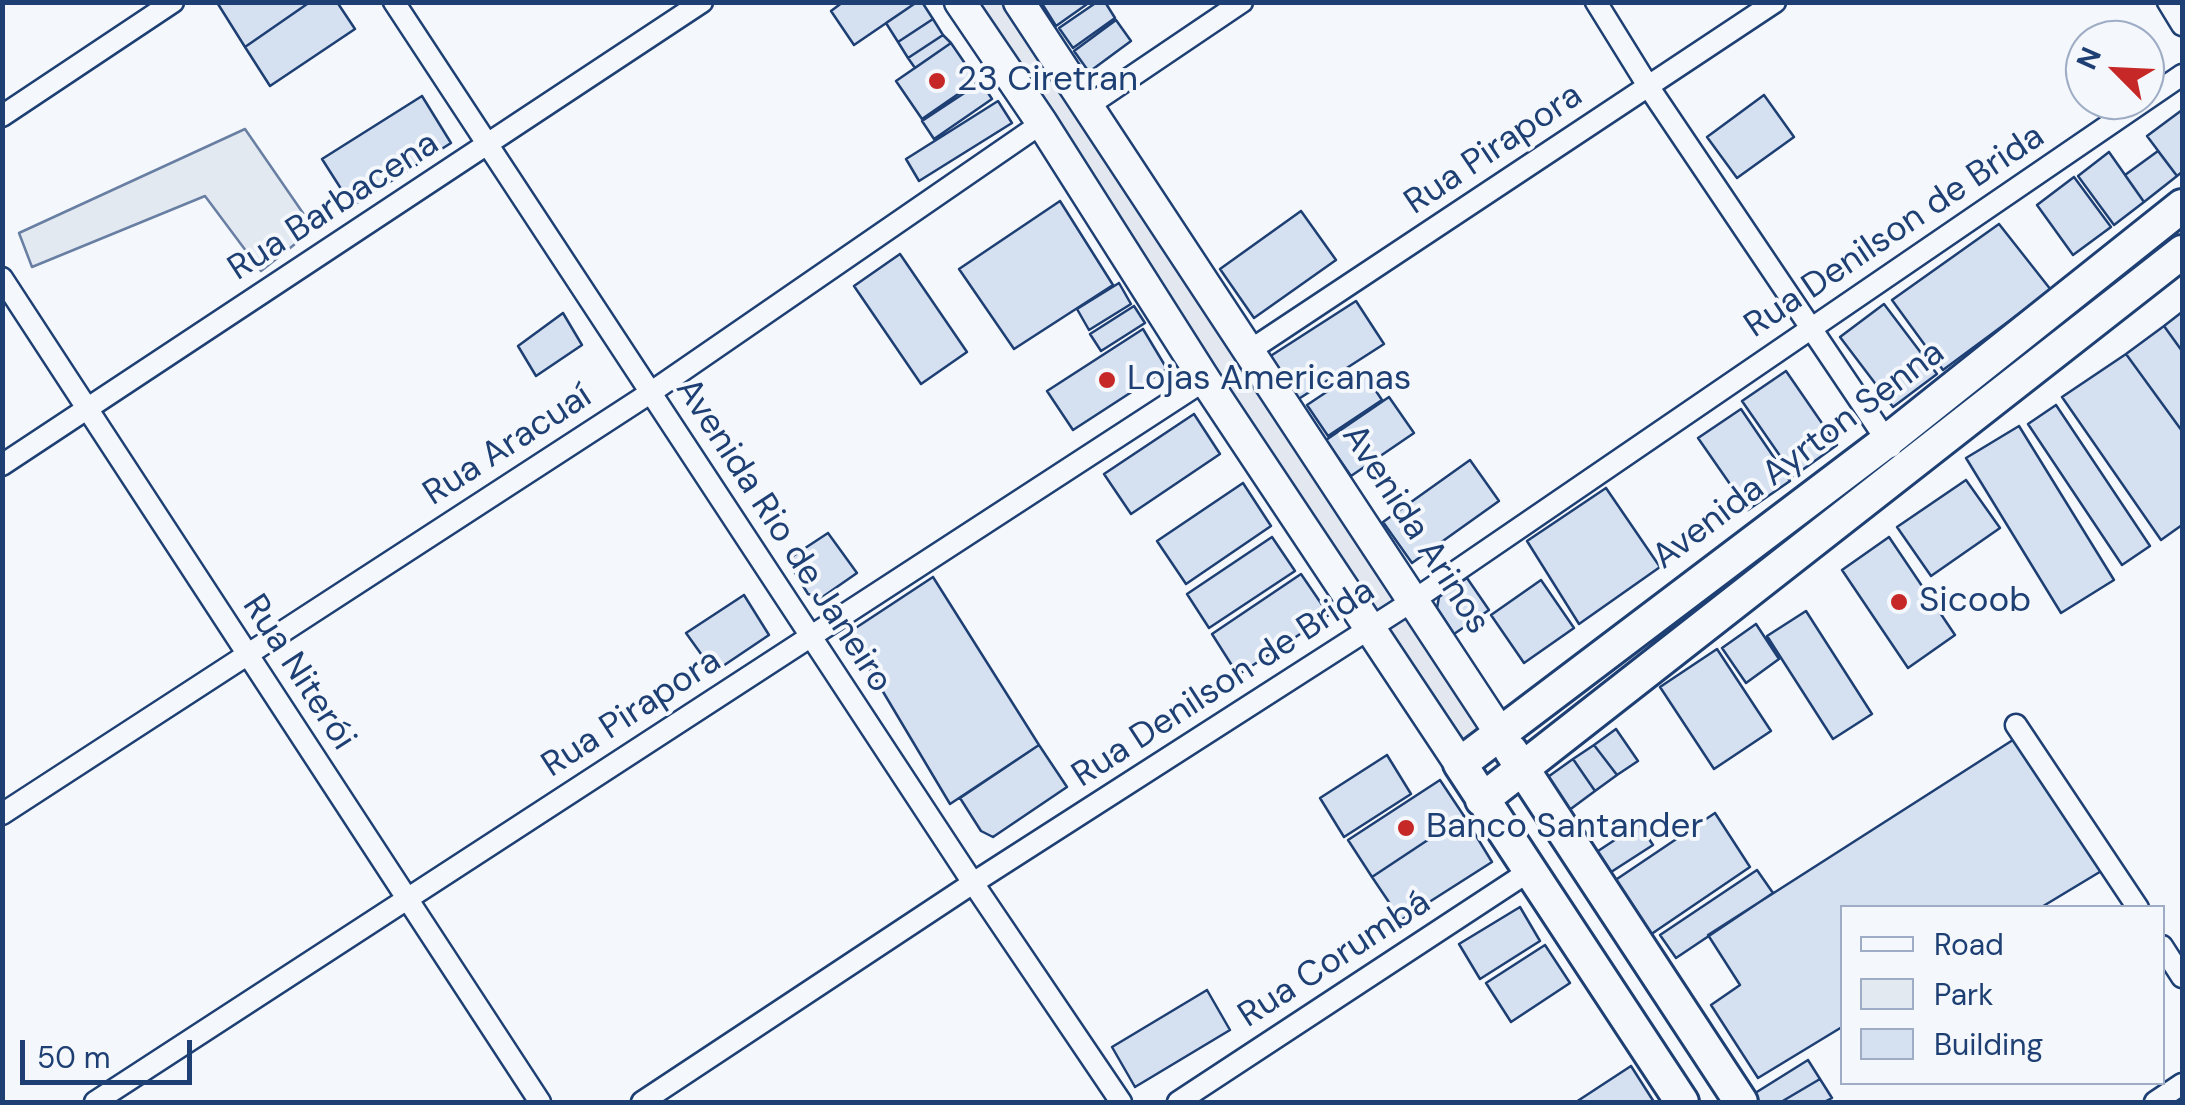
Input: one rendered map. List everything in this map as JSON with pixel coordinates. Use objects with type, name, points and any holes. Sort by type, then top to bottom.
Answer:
[{"type":"main road","points":[[960,2],[1682,1102]]},
{"type":"main road","name":"Avenida Arinos","points":[[1019,2],[1741,1102]]},
{"type":"main road","name":"Avenida Ayrton Senna","points":[[1482,800],[1678,645],[2182,206]]},
{"type":"main road","name":"Avenida Ayrton Senna","points":[[1460,764],[1656,615],[1896,455],[2182,252]]},
{"type":"main road","points":[[1656,615],[1678,645]]},
{"type":"street","points":[[2,116],[173,2]]},
{"type":"street","name":"Avenida Rio de Janeiro","points":[[394,2],[972,883],[1121,1102]]},
{"type":"street","name":"Rua Barbacena","points":[[2,465],[702,2]]},
{"type":"street","points":[[1088,106],[1242,2]]},
{"type":"street","points":[[1596,2],[1648,86],[1896,455]]},
{"type":"street","name":"Rua Pirapora","points":[[1249,351],[1774,2]]},
{"type":"street","points":[[2168,2],[2182,25]]},
{"type":"street","name":"Rua Denilson de Brida","points":[[642,1102],[972,883],[1414,600],[2182,74]]},
{"type":"street","name":"Rua Aracuaí","points":[[2,814],[650,392],[1042,123]]},
{"type":"street","name":"Rua Niterói","points":[[2,278],[540,1102]]},
{"type":"street","name":"Rua Pirapora","points":[[95,1102],[1205,380]]},
{"type":"street","points":[[2016,725],[2136,905]]},
{"type":"street","name":"Rua Corumbá","points":[[1178,1102],[1528,872]]},
{"type":"street","points":[[2165,951],[2182,977]]},
{"type":"street","points":[[2155,1102],[2182,1084]]},
{"type":"green space","points":[[245,129],[314,229],[261,271],[205,196],[32,267],[19,233]]},
{"type":"shaded area","points":[[965,3],[1007,3],[1486,729],[1457,751]]},
{"type":"building","points":[[310,2],[245,47],[218,4]]},
{"type":"building","points":[[310,2],[337,2],[355,29],[270,86],[245,47]]},
{"type":"building","points":[[843,2],[917,2],[854,45],[831,11]]},
{"type":"building","points":[[922,2],[933,19],[898,42],[886,23]]},
{"type":"building","points":[[1041,2],[1090,2],[1056,26]]},
{"type":"building","points":[[1097,2],[1105,2],[1115,18],[1073,48],[1059,28]]},
{"type":"building","points":[[933,19],[943,35],[908,58],[898,42]]},
{"type":"building","points":[[1116,20],[1131,41],[1089,72],[1074,51]]},
{"type":"building","points":[[943,35],[951,43],[915,68],[908,58]]},
{"type":"building","name":"23 Ciretran","points":[[951,43],[977,81],[922,119],[896,81]]},
{"type":"building","points":[[981,82],[992,99],[934,139],[922,121]]},
{"type":"building","points":[[1764,95],[1794,137],[1737,178],[1707,137]]},
{"type":"building","points":[[422,96],[451,143],[352,206],[322,159]]},
{"type":"building","points":[[998,101],[1012,123],[919,181],[906,159]]},
{"type":"building","points":[[2182,110],[2182,172],[2177,176],[2147,136]]},
{"type":"building","points":[[2158,151],[2177,176],[2144,202],[2125,175]]},
{"type":"building","points":[[2109,152],[2144,202],[2114,225],[2078,176]]},
{"type":"building","points":[[2074,177],[2111,227],[2073,255],[2037,205]]},
{"type":"building","points":[[1060,201],[1113,285],[1014,349],[959,269]]},
{"type":"building","points":[[1301,211],[1336,260],[1254,318],[1220,269]]},
{"type":"building","points":[[1999,224],[2051,290],[1943,370],[1892,300]]},
{"type":"building","points":[[900,254],[967,352],[921,384],[854,286]]},
{"type":"building","points":[[1119,283],[1131,304],[1089,330],[1077,309]]},
{"type":"building","points":[[1356,301],[1384,344],[1297,400],[1269,357]]},
{"type":"building","points":[[1884,304],[1937,374],[1893,407],[1840,337]]},
{"type":"building","points":[[1134,306],[1145,323],[1101,351],[1090,334]]},
{"type":"building","points":[[2182,312],[2182,351],[2164,326]]},
{"type":"building","points":[[563,313],[582,345],[536,376],[518,346]]},
{"type":"building","points":[[2164,326],[2182,351],[2182,431],[2126,354]]},
{"type":"building","name":"Lojas Americanas","points":[[1143,329],[1167,369],[1073,430],[1047,391]]},
{"type":"building","points":[[2126,354],[2182,431],[2182,525],[2161,540],[2062,397]]},
{"type":"building","points":[[1361,369],[1382,400],[1328,436],[1307,405]]},
{"type":"building","points":[[1786,371],[1837,445],[1794,476],[1742,401]]},
{"type":"building","points":[[1389,397],[1414,433],[1351,476],[1326,440]]},
{"type":"building","points":[[2056,405],[2150,546],[2122,565],[2028,424]]},
{"type":"building","points":[[1741,409],[1790,481],[1748,510],[1698,438]]},
{"type":"building","points":[[1194,414],[1220,454],[1131,514],[1104,474]]},
{"type":"building","points":[[2019,426],[2114,580],[2061,613],[1966,458]]},
{"type":"building","points":[[1470,460],[1499,501],[1412,563],[1383,522]]},
{"type":"building","points":[[1966,480],[2000,528],[1931,576],[1897,527]]},
{"type":"building","points":[[1243,483],[1271,526],[1186,584],[1157,541]]},
{"type":"building","points":[[1606,488],[1660,567],[1579,624],[1527,541]]},
{"type":"building","points":[[828,533],[857,573],[821,598],[808,594],[787,560]]},
{"type":"building","points":[[1272,537],[1295,571],[1209,628],[1187,594]]},
{"type":"building","name":"Sicoob","points":[[1889,537],[1955,635],[1908,668],[1842,570]]},
{"type":"building","points":[[1301,574],[1329,615],[1238,675],[1212,634]]},
{"type":"building","points":[[933,577],[1039,745],[950,804],[848,633]]},
{"type":"building","points":[[1467,578],[1489,610],[1454,634],[1437,608],[1439,597]]},
{"type":"building","points":[[1541,580],[1574,628],[1524,663],[1491,615]]},
{"type":"building","points":[[744,595],[769,635],[714,672],[686,633]]},
{"type":"building","points":[[1806,611],[1872,714],[1833,739],[1767,636]]},
{"type":"building","points":[[1756,624],[1779,659],[1746,683],[1722,648]]},
{"type":"building","points":[[1717,649],[1771,731],[1714,769],[1660,687]]},
{"type":"building","points":[[1616,729],[1638,761],[1617,775],[1594,745]]},
{"type":"building","points":[[2016,738],[2103,870],[2045,905],[1840,905],[1840,1028],[1758,1078],[1711,1005],[1740,985],[1708,935]]},
{"type":"building","points":[[1039,745],[1067,787],[993,837],[981,831],[960,798]]},
{"type":"building","points":[[1594,745],[1617,775],[1595,791],[1573,759]]},
{"type":"building","points":[[1387,755],[1411,794],[1344,837],[1320,798]]},
{"type":"building","points":[[1573,759],[1595,791],[1568,811],[1545,779]]},
{"type":"building","name":"Banco Santander","points":[[1440,780],[1464,816],[1372,877],[1348,840]]},
{"type":"building","points":[[1715,813],[1750,867],[1647,937],[1611,883]]},
{"type":"building","points":[[1464,816],[1492,862],[1401,920],[1372,877]]},
{"type":"building","points":[[1639,824],[1653,845],[1608,874],[1595,853]]},
{"type":"building","points":[[1757,870],[1773,893],[1676,958],[1660,935]]},
{"type":"building","points":[[1520,907],[1540,941],[1480,979],[1459,944]]},
{"type":"building","points":[[1545,945],[1570,983],[1511,1022],[1486,983]]},
{"type":"building","points":[[1207,990],[1230,1030],[1135,1087],[1112,1047]]},
{"type":"building","points":[[1808,1060],[1820,1079],[1781,1102],[1757,1102],[1752,1095]]},
{"type":"building","points":[[1631,1066],[1654,1102],[1576,1102]]},
{"type":"building","points":[[1820,1079],[1832,1098],[1824,1102],[1781,1102]]},
{"type":"place","name":"23 Ciretran","points":[[937,81]]},
{"type":"place","name":"Lojas Americanas","points":[[1107,380]]},
{"type":"place","name":"Sicoob","points":[[1899,602]]},
{"type":"place","name":"Banco Santander","points":[[1406,828]]}]
